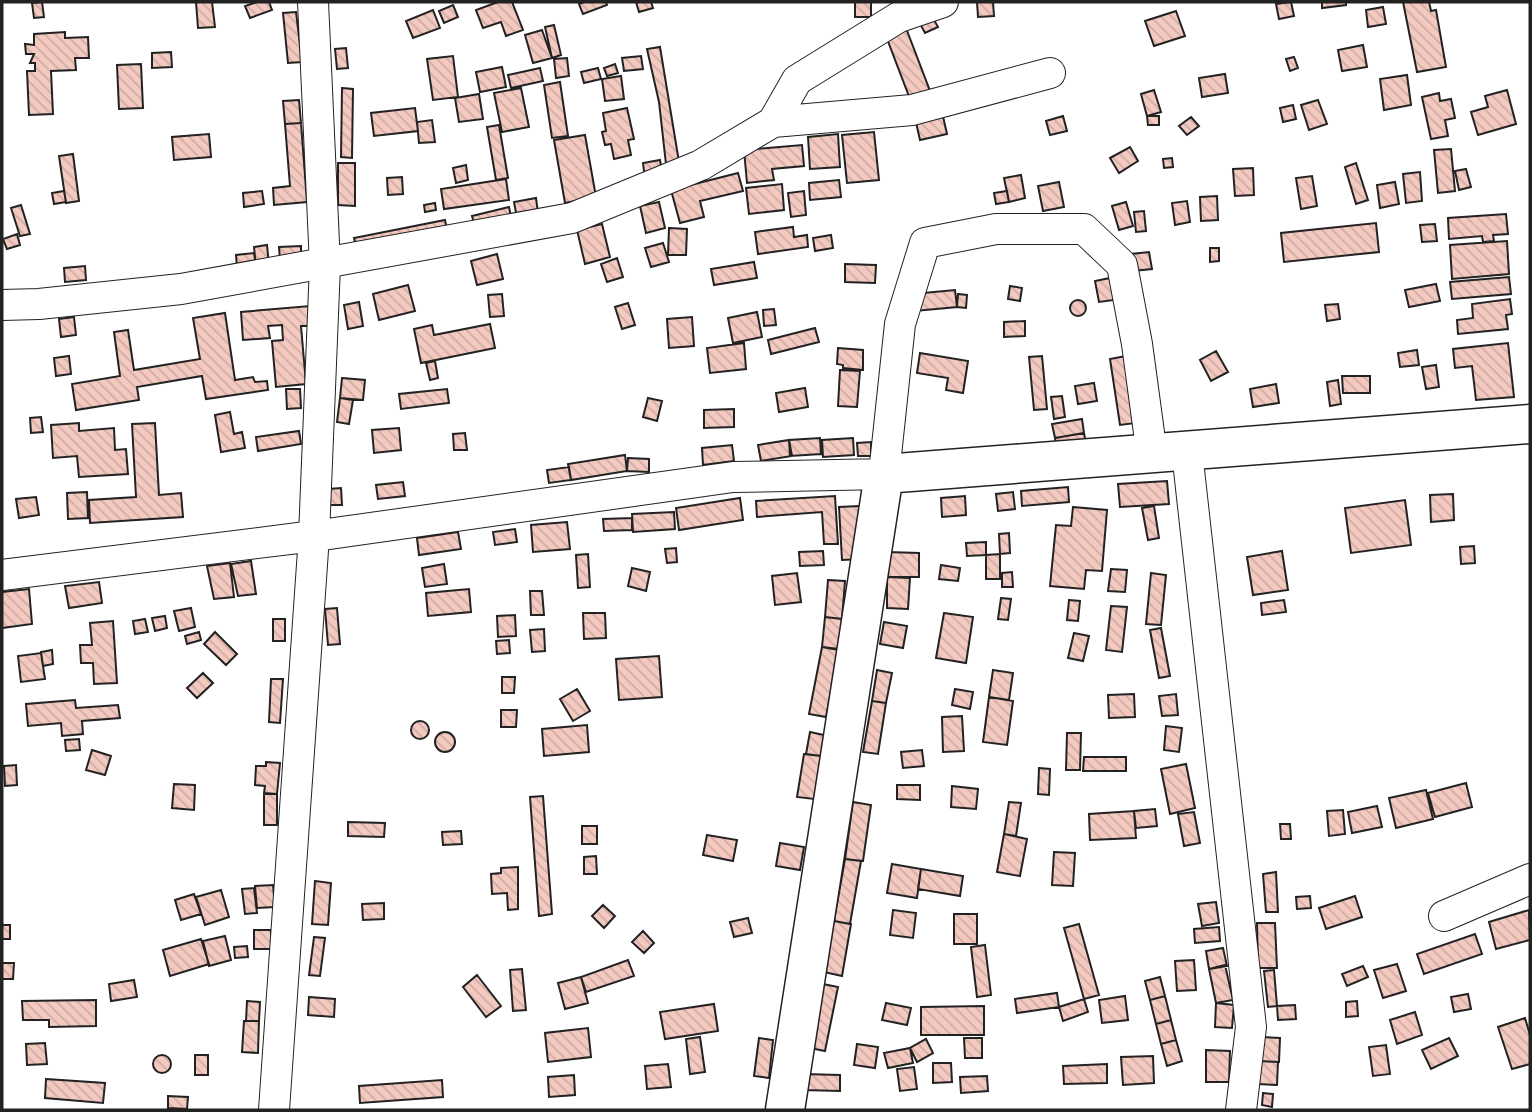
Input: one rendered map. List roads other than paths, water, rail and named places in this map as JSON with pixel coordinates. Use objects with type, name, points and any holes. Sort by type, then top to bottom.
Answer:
[{"type":"main road","points":[[785,1110],[884,474],[1530,424]]},
{"type":"street","points":[[274,1110],[314,536],[325,265],[313,2]]},
{"type":"street","points":[[773,121],[797,80],[900,17],[943,2]]},
{"type":"street","points":[[2,305],[39,304],[181,289],[325,265],[572,218],[701,165],[773,121],[912,110],[1050,73]]},
{"type":"street","points":[[2,575],[314,536],[733,477],[884,474],[900,324],[925,243],[996,229],[1084,229],[1122,265],[1138,344],[1169,453],[1251,1027],[1241,1110]]},
{"type":"street","points":[[1444,916],[1530,879]]}]
